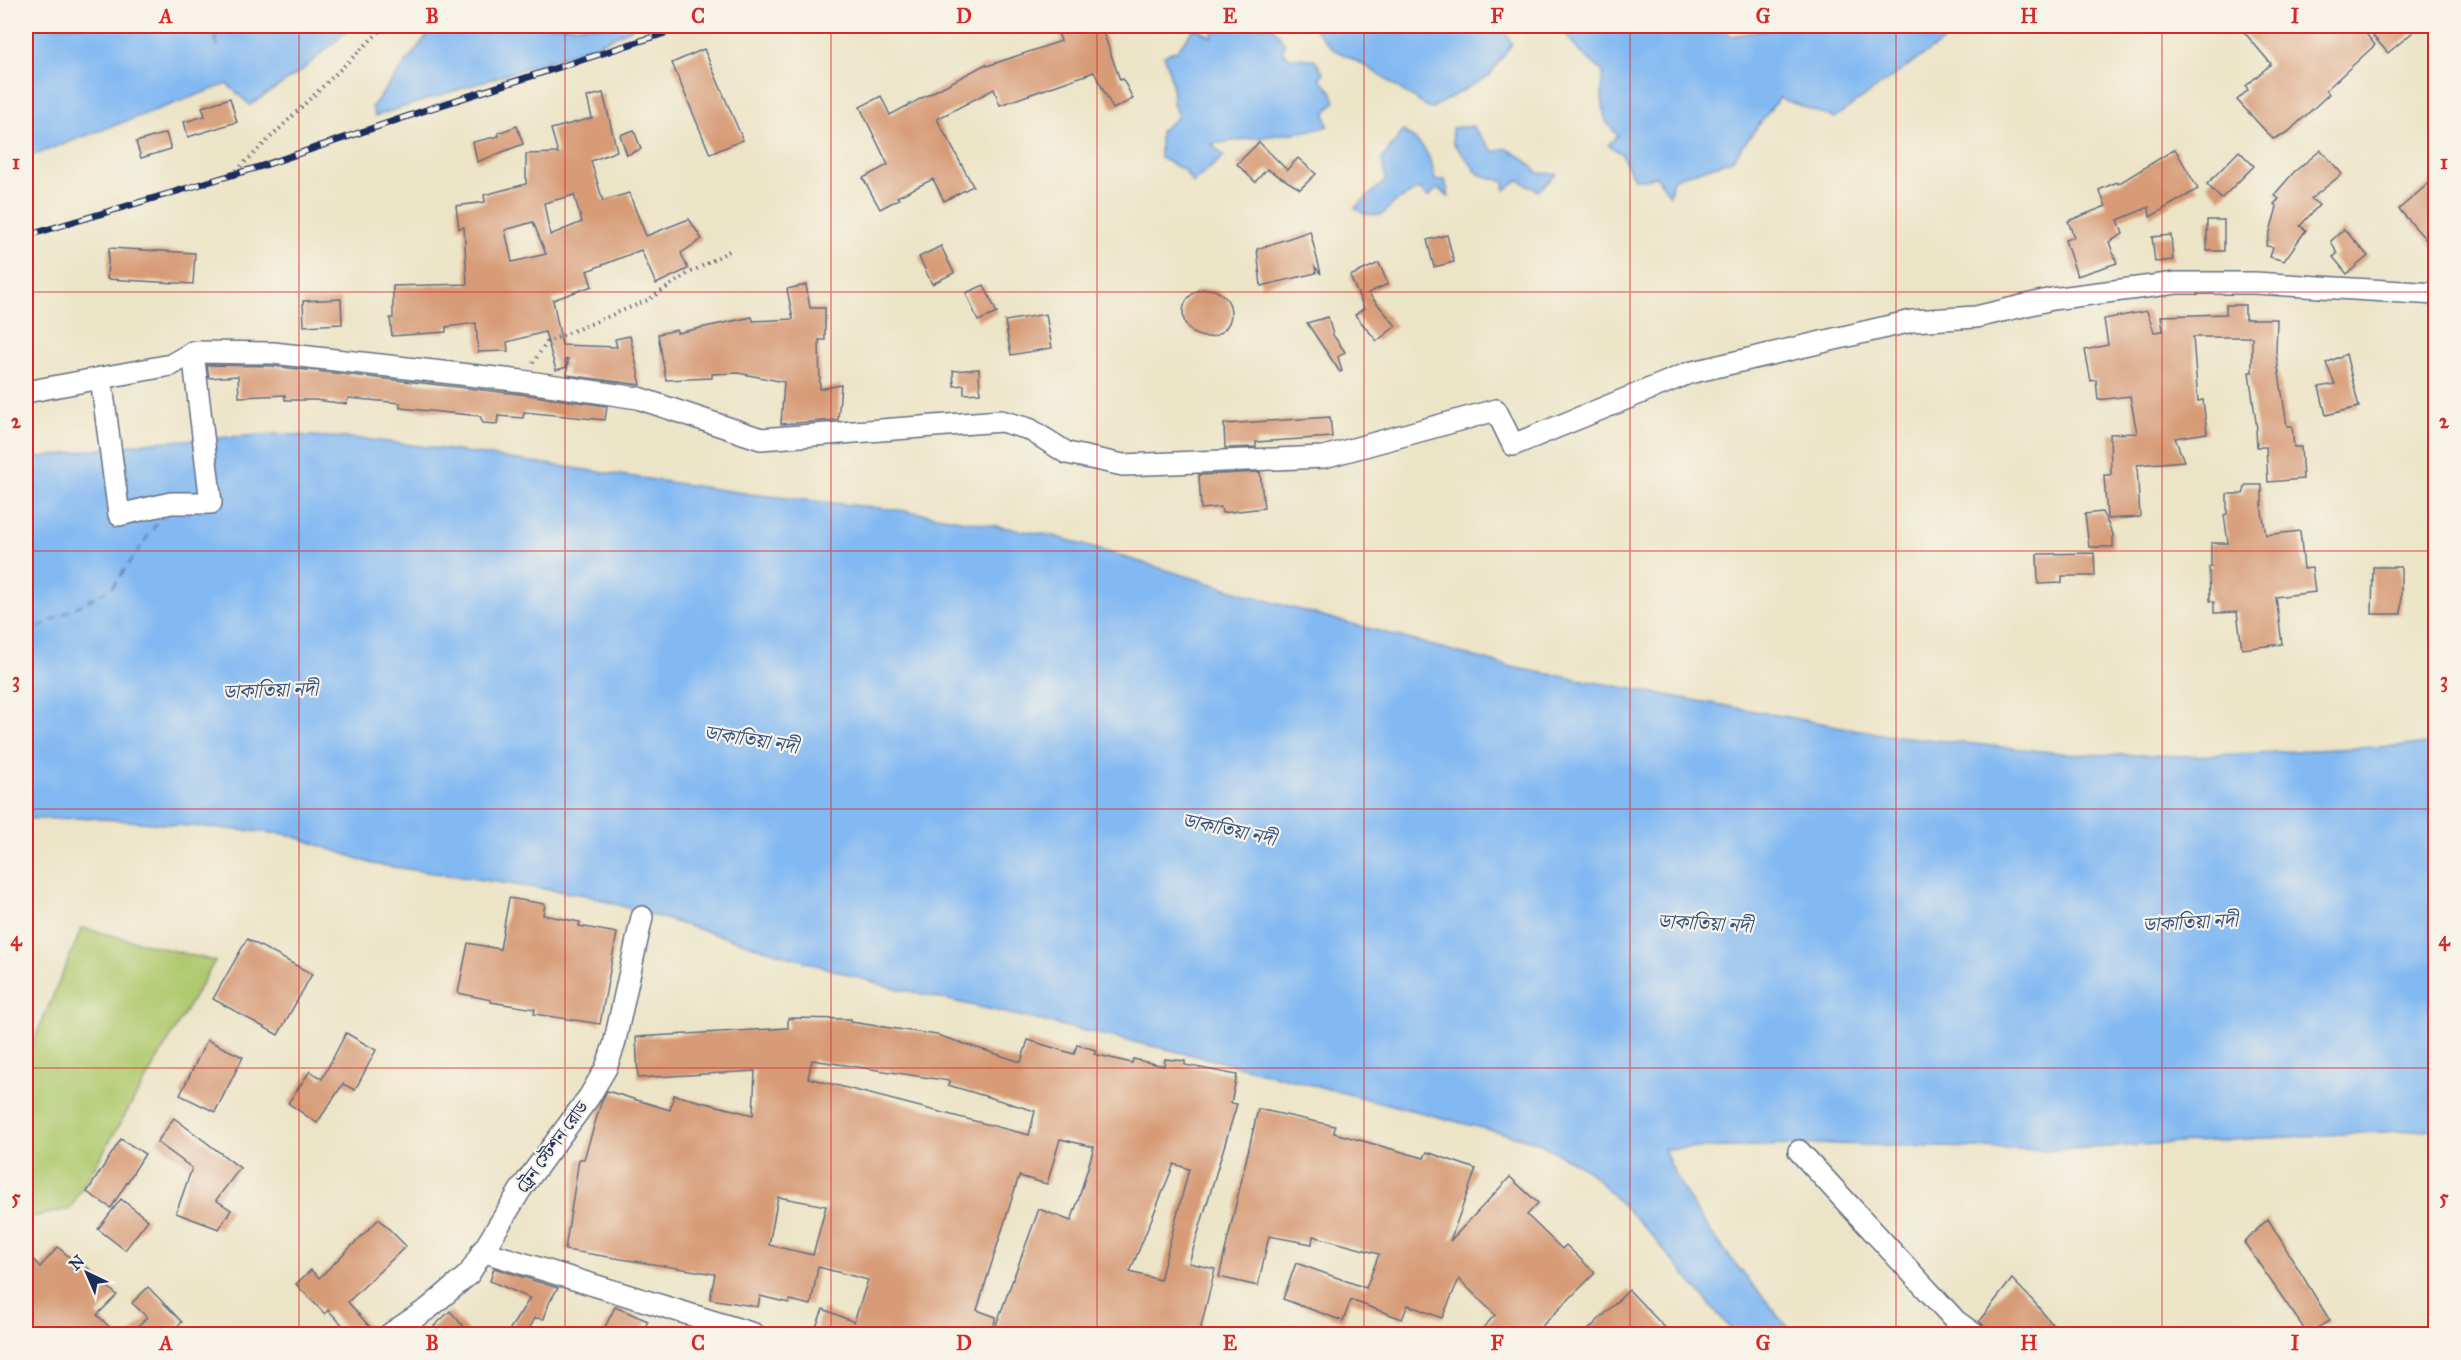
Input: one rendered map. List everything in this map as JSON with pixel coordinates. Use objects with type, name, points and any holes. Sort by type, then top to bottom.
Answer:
[{"type":"street","points":[[26,392],[171,365],[193,352],[273,353],[522,381],[638,398],[761,439],[1001,421],[1029,429],[1066,453],[1123,465],[1324,457],[1496,410],[1513,445],[1689,373],[1912,321],[1976,317],[2052,299],[2188,283],[2256,283],[2436,294]]},
{"type":"street","points":[[101,378],[119,515],[171,503],[211,503],[193,352]]},
{"type":"street","name":"ট্রেন স্টেশন রোড","points":[[390,1335],[429,1308],[469,1274],[521,1188],[590,1097],[606,1068],[614,1045],[642,917]]},
{"type":"street","points":[[1799,1151],[1956,1321],[1974,1335]]},
{"type":"street","points":[[482,1251],[754,1335]]},
{"type":"path","points":[[232,175],[385,26]]},
{"type":"path","points":[[522,381],[547,342],[648,300],[730,250]]},
{"type":"green space","points":[[82,928],[215,961],[70,1209],[26,1218],[26,1059]]},
{"type":"water","points":[[26,26],[210,26],[218,47],[214,26],[353,26],[300,72],[250,105],[227,84],[26,158]]},
{"type":"water","points":[[434,26],[633,26],[592,47],[375,116],[372,107]]},
{"type":"water","points":[[1213,26],[1272,26],[1284,42],[1283,53],[1292,58],[1314,59],[1324,74],[1319,77],[1331,91],[1335,102],[1325,113],[1328,126],[1315,130],[1211,144],[1224,156],[1193,183],[1184,170],[1160,158],[1160,131],[1178,117],[1173,103],[1172,82],[1164,55],[1177,50],[1195,28],[1212,37]]},
{"type":"water","points":[[1312,26],[1502,26],[1512,44],[1489,76],[1430,109],[1366,66],[1333,49]]},
{"type":"water","points":[[1573,26],[1720,26],[1732,36],[1772,26],[1965,26],[1834,118],[1779,98],[1732,160],[1673,179],[1670,195],[1656,176],[1634,179],[1621,153],[1608,145],[1618,136],[1607,123],[1605,115],[1602,97],[1603,72],[1577,49],[1566,34]]},
{"type":"water","points":[[1472,126],[1494,152],[1506,148],[1525,159],[1538,173],[1557,174],[1538,191],[1519,180],[1505,190],[1504,182],[1479,174],[1453,143],[1452,128]]},
{"type":"water","points":[[1403,131],[1426,151],[1435,180],[1445,180],[1449,197],[1438,188],[1428,197],[1419,189],[1395,202],[1382,215],[1364,214],[1355,208],[1386,180],[1382,159]]},
{"type":"water","name":"ডাকাতিয়া নদী","points":[[276,434],[365,439],[450,450],[750,494],[907,511],[1054,536],[1289,607],[1516,668],[1887,735],[2071,754],[2195,756],[2435,744],[2435,1129],[2050,1150],[1832,1144],[1664,1149],[1689,1199],[1721,1246],[1794,1334],[1735,1334],[1647,1230],[1588,1170],[1537,1142],[1210,1059],[886,986],[586,895],[373,864],[287,834],[91,818],[26,819],[26,459],[154,442]]},
{"type":"building","points":[[1056,26],[1101,26],[1120,80],[1123,79],[1133,99],[1113,109],[1094,72],[1000,105],[994,89],[937,119],[973,186],[944,201],[933,179],[897,197],[899,199],[880,209],[863,178],[888,165],[860,107],[881,96],[890,115],[986,64],[987,66],[1061,41]]},
{"type":"building","points":[[2239,26],[2360,26],[2375,45],[2326,90],[2329,94],[2288,132],[2273,139],[2237,100],[2248,90],[2246,86],[2271,64]]},
{"type":"building","points":[[2385,26],[2420,26],[2388,53],[2373,36]]},
{"type":"building","points":[[704,49],[743,140],[710,154],[672,63]]},
{"type":"building","points":[[603,93],[617,151],[591,161],[603,201],[629,193],[646,236],[689,219],[702,239],[681,253],[688,269],[656,284],[641,250],[587,271],[592,286],[553,300],[562,345],[617,347],[615,339],[630,336],[641,385],[567,375],[568,359],[565,360],[567,367],[556,370],[545,332],[507,342],[508,351],[478,352],[476,323],[446,327],[446,332],[392,336],[390,318],[393,318],[393,286],[467,284],[464,227],[459,228],[456,206],[485,202],[484,195],[526,184],[526,154],[558,153],[551,129],[592,118],[587,97]],"holes":[[[574,195],[582,222],[550,235],[544,203]],[[533,222],[546,254],[512,262],[505,230]]]},
{"type":"building","points":[[230,98],[237,122],[188,137],[184,122],[205,116],[202,107]]},
{"type":"building","points":[[517,126],[523,144],[477,162],[473,142],[499,136],[498,133]]},
{"type":"building","points":[[634,130],[641,149],[627,155],[620,135]]},
{"type":"building","points":[[166,133],[171,149],[141,158],[136,142]]},
{"type":"building","points":[[1259,142],[1287,170],[1298,158],[1316,174],[1300,189],[1267,169],[1255,182],[1237,164]]},
{"type":"building","points":[[2175,149],[2198,189],[2150,217],[2149,207],[2118,220],[2123,234],[2109,242],[2117,263],[2077,276],[2065,240],[2074,237],[2068,221],[2106,206],[2099,190],[2117,182],[2118,184]]},
{"type":"building","points":[[2321,150],[2342,174],[2311,199],[2319,205],[2300,226],[2306,230],[2284,261],[2270,257],[2273,247],[2266,246],[2277,207],[2274,204],[2279,199],[2274,195],[2294,172]]},
{"type":"building","points":[[2239,151],[2254,166],[2221,199],[2207,184]]},
{"type":"building","points":[[2436,177],[2436,251],[2399,209]]},
{"type":"building","points":[[2207,220],[2224,220],[2224,251],[2207,251]]},
{"type":"building","points":[[2344,229],[2368,256],[2347,274],[2333,257],[2337,254],[2331,241]]},
{"type":"building","points":[[1310,231],[1321,274],[1315,267],[1316,273],[1261,286],[1257,249]]},
{"type":"building","points":[[1447,235],[1454,262],[1434,267],[1427,240]]},
{"type":"building","points":[[2171,235],[2173,260],[2155,262],[2152,237]]},
{"type":"building","points":[[941,246],[954,273],[932,284],[919,257]]},
{"type":"building","points":[[109,248],[195,253],[193,284],[107,279]]},
{"type":"building","points":[[1379,263],[1388,284],[1368,293],[1396,326],[1377,341],[1355,315],[1364,308],[1350,276]]},
{"type":"building","points":[[806,285],[810,308],[825,308],[825,340],[819,340],[820,389],[841,385],[838,420],[781,424],[784,382],[738,373],[712,374],[712,378],[666,380],[658,334],[677,330],[677,333],[752,317],[753,321],[793,319],[787,289]]},
{"type":"building","points":[[984,285],[997,313],[978,321],[966,293]]},
{"type":"building","points":[[1207,289],[1224,296],[1231,313],[1224,330],[1207,337],[1190,330],[1183,313],[1190,296]]},
{"type":"building","points":[[341,299],[342,324],[304,326],[303,301]]},
{"type":"building","points":[[2226,305],[2245,305],[2245,319],[2277,319],[2276,353],[2287,426],[2292,426],[2294,447],[2301,447],[2303,479],[2268,482],[2266,447],[2257,447],[2257,429],[2249,372],[2252,372],[2252,337],[2193,337],[2198,401],[2203,400],[2207,433],[2175,438],[2184,461],[2137,465],[2140,517],[2107,519],[2104,475],[2111,475],[2110,434],[2137,433],[2130,396],[2098,400],[2096,380],[2091,381],[2085,350],[2108,345],[2104,319],[2147,311],[2154,332],[2163,331],[2161,316],[2226,314]]},
{"type":"building","points":[[1046,314],[1052,348],[1011,355],[1005,321]]},
{"type":"building","points":[[1328,317],[1333,335],[1345,352],[1338,357],[1342,371],[1340,372],[1307,323]]},
{"type":"building","points":[[2346,354],[2359,407],[2326,415],[2319,387],[2335,384],[2326,363]]},
{"type":"building","points":[[207,365],[272,366],[607,406],[605,420],[524,412],[523,418],[498,416],[497,424],[483,423],[480,416],[400,408],[400,403],[348,398],[347,404],[315,400],[285,400],[285,395],[239,397],[238,376],[209,378]]},
{"type":"building","points":[[979,369],[980,393],[964,394],[964,385],[954,386],[953,371]]},
{"type":"building","points":[[1330,417],[1332,437],[1256,442],[1256,447],[1225,448],[1224,424]]},
{"type":"building","points":[[1260,472],[1264,508],[1222,513],[1221,507],[1201,509],[1199,475]]},
{"type":"building","points":[[2246,485],[2262,485],[2262,512],[2266,535],[2300,531],[2304,569],[2312,568],[2315,592],[2276,597],[2282,644],[2242,649],[2237,612],[2214,613],[2214,602],[2210,601],[2209,567],[2211,567],[2211,543],[2228,543],[2224,515],[2227,514],[2227,494],[2243,494]]},
{"type":"building","points":[[2102,512],[2113,534],[2113,547],[2089,547],[2085,514]]},
{"type":"building","points":[[2094,553],[2095,576],[2062,576],[2062,583],[2038,584],[2037,554]]},
{"type":"building","points":[[2373,567],[2401,567],[2401,614],[2372,614]]},
{"type":"building","points":[[509,898],[545,904],[543,915],[580,922],[579,926],[617,933],[600,1024],[534,1014],[535,1009],[491,1002],[491,1000],[458,993],[468,943],[500,949]]},
{"type":"building","points":[[247,939],[312,974],[278,1035],[213,999]]},
{"type":"building","points":[[788,1018],[851,1019],[851,1022],[937,1035],[1021,1062],[1028,1040],[1074,1054],[1077,1045],[1096,1050],[1094,1054],[1132,1063],[1133,1059],[1164,1066],[1165,1059],[1185,1061],[1185,1065],[1237,1075],[1231,1103],[1237,1104],[1189,1263],[1215,1269],[1199,1335],[1024,1335],[996,1325],[1039,1209],[1071,1221],[1078,1201],[1094,1147],[1060,1139],[1047,1184],[1019,1176],[977,1310],[996,1317],[991,1335],[835,1335],[816,1327],[823,1309],[854,1322],[868,1280],[818,1267],[811,1305],[790,1300],[789,1303],[760,1296],[758,1307],[710,1299],[715,1274],[565,1250],[579,1159],[584,1159],[602,1100],[607,1091],[670,1110],[674,1095],[753,1115],[755,1071],[638,1078],[636,1037],[788,1028]],"holes":[[[812,1060],[950,1081],[948,1085],[1035,1111],[1029,1135],[808,1078]],[[1174,1164],[1189,1169],[1160,1280],[1130,1272]],[[778,1197],[826,1206],[813,1255],[769,1245]]]},
{"type":"building","points":[[346,1033],[376,1050],[355,1090],[343,1084],[317,1123],[288,1103],[310,1071],[322,1079]]},
{"type":"building","points":[[207,1040],[243,1057],[215,1112],[180,1095]]},
{"type":"building","points":[[1258,1109],[1335,1126],[1334,1133],[1424,1158],[1427,1152],[1476,1169],[1450,1241],[1510,1177],[1538,1203],[1527,1215],[1562,1249],[1566,1245],[1595,1273],[1533,1335],[1476,1335],[1495,1315],[1459,1279],[1442,1318],[1408,1305],[1402,1319],[1351,1300],[1343,1321],[1283,1299],[1296,1263],[1366,1288],[1379,1254],[1313,1236],[1312,1244],[1269,1236],[1258,1286],[1219,1277]]},
{"type":"building","points":[[174,1118],[240,1168],[216,1200],[231,1210],[219,1229],[176,1213],[192,1168],[157,1142]]},
{"type":"building","points":[[121,1139],[145,1154],[111,1208],[87,1192]]},
{"type":"building","points":[[121,1199],[148,1220],[125,1250],[98,1229]]},
{"type":"building","points":[[379,1219],[406,1246],[348,1302],[377,1335],[352,1335],[328,1310],[325,1314],[296,1284],[311,1270],[319,1278]]},
{"type":"building","points":[[2268,1219],[2330,1321],[2307,1333],[2244,1242]]},
{"type":"building","points":[[58,1247],[78,1265],[81,1262],[117,1295],[97,1315],[118,1335],[26,1335],[26,1252],[40,1267]]},
{"type":"building","points":[[494,1268],[558,1288],[549,1303],[544,1319],[535,1318],[526,1335],[506,1335],[530,1298],[490,1281]]},
{"type":"building","points":[[2012,1279],[2061,1335],[1994,1335],[1979,1321]]},
{"type":"building","points":[[148,1287],[182,1322],[168,1335],[129,1335],[147,1317],[132,1303]]},
{"type":"building","points":[[1629,1290],[1672,1335],[1583,1335]]},
{"type":"building","points":[[615,1307],[648,1321],[641,1335],[601,1335]]},
{"type":"building","points":[[450,1311],[471,1335],[425,1335]]},
{"type":"ferry route","points":[[26,634],[112,588],[162,516]]},
{"type":"railway","points":[[26,236],[262,166],[432,108],[687,26]]}]
